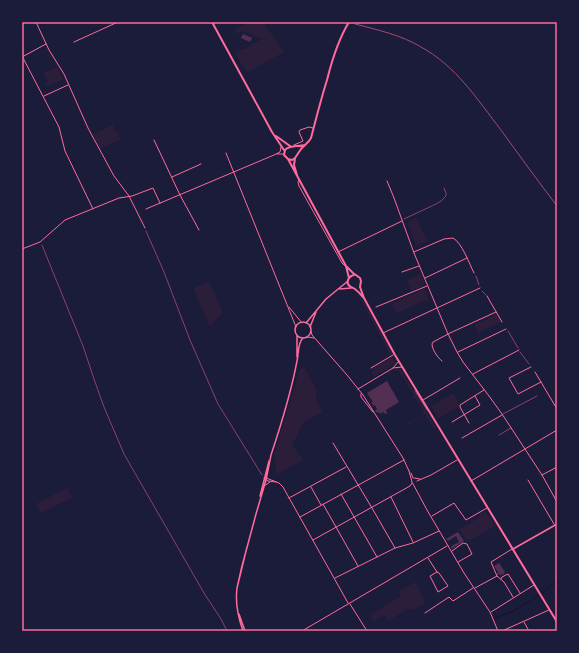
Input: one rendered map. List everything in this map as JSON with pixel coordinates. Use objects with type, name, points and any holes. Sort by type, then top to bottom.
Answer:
[{"type":"main road","points":[[212,22],[272,132],[285,150]]},
{"type":"main road","points":[[299,180],[294,165],[295,158],[310,141],[338,46],[349,22]]},
{"type":"main road","points":[[272,132],[282,141],[292,146],[300,147],[305,145]]},
{"type":"main road","points":[[292,146],[296,150],[297,155]]},
{"type":"main road","points":[[292,146],[285,150],[285,157],[288,159],[346,266],[360,279],[360,285],[364,298],[398,361],[557,622]]},
{"type":"main road","points":[[288,159],[292,160],[295,158]]},
{"type":"main road","points":[[346,266],[349,278],[348,285],[364,298]]},
{"type":"main road","points":[[349,278],[355,275]]},
{"type":"main road","points":[[353,288],[360,285]]},
{"type":"main road","points":[[423,401],[434,420]]},
{"type":"street","points":[[36,22],[46,44],[69,85],[88,128],[114,176],[129,196],[145,228]]},
{"type":"street","points":[[74,42],[118,22]]},
{"type":"street","points":[[46,44],[22,56],[59,127],[65,151],[93,209]]},
{"type":"street","points":[[43,97],[69,85]]},
{"type":"street","points":[[292,146],[304,141],[299,132],[300,130],[309,127],[314,128]]},
{"type":"street","points":[[277,154],[281,149],[278,139]]},
{"type":"street","points":[[154,140],[171,178],[199,230]]},
{"type":"street","points":[[226,153],[296,327],[297,364]]},
{"type":"street","points":[[146,210],[277,154],[284,154]]},
{"type":"street","points":[[171,178],[200,164]]},
{"type":"street","points":[[299,180],[298,184],[302,192],[342,263],[346,266]]},
{"type":"street","points":[[387,181],[419,266],[457,353],[502,414],[557,502]]},
{"type":"street","points":[[22,249],[40,242],[65,220],[120,198],[133,196],[153,188],[160,204]]},
{"type":"street","points":[[338,252],[402,220]]},
{"type":"street","points":[[414,252],[444,239],[453,238],[459,244],[474,273]]},
{"type":"street","points":[[424,278],[467,258]]},
{"type":"street","points":[[402,272],[419,266]]},
{"type":"street","points":[[306,323],[326,299],[348,281]]},
{"type":"street","points":[[376,307],[427,285]]},
{"type":"street","points":[[339,289],[353,288]]},
{"type":"street","points":[[383,333],[480,288]]},
{"type":"street","points":[[487,296],[502,322]]},
{"type":"street","points":[[287,305],[302,323]]},
{"type":"street","points":[[310,328],[318,309]]},
{"type":"street","points":[[442,361],[431,345],[433,342],[496,312]]},
{"type":"street","points":[[296,327],[302,323],[309,325],[315,338],[350,378],[360,394],[363,395],[404,460],[413,479],[413,483],[431,517],[490,612],[498,631]]},
{"type":"street","points":[[457,353],[506,329]]},
{"type":"street","points":[[307,337],[311,331]]},
{"type":"street","points":[[297,335],[303,338]]},
{"type":"street","points":[[244,631],[237,609],[236,599],[240,574],[266,479],[271,455],[297,364],[299,343],[303,338],[315,338]]},
{"type":"street","points":[[472,374],[518,350]]},
{"type":"street","points":[[371,368],[395,355]]},
{"type":"street","points":[[393,368],[398,361]]},
{"type":"street","points":[[357,389],[393,368],[402,366]]},
{"type":"street","points":[[531,367],[509,378],[518,394],[541,382]]},
{"type":"street","points":[[535,372],[557,409]]},
{"type":"street","points":[[423,401],[460,378]]},
{"type":"street","points":[[469,423],[460,405],[484,390]]},
{"type":"street","points":[[452,422],[480,405],[474,395]]},
{"type":"street","points":[[462,438],[502,414]]},
{"type":"street","points":[[471,481],[557,430]]},
{"type":"street","points":[[334,443],[395,548]]},
{"type":"street","points":[[259,502],[271,455]]},
{"type":"street","points":[[313,541],[413,483],[458,459]]},
{"type":"street","points":[[300,517],[404,460]]},
{"type":"street","points":[[289,498],[347,467]]},
{"type":"street","points":[[542,476],[557,467]]},
{"type":"street","points":[[267,474],[270,479]]},
{"type":"street","points":[[266,479],[270,479],[282,485],[349,604],[367,631]]},
{"type":"street","points":[[266,479],[271,482]]},
{"type":"street","points":[[413,479],[422,479]]},
{"type":"street","points":[[415,486],[416,479]]},
{"type":"street","points":[[513,598],[501,579],[497,576],[491,562],[556,524],[528,480]]},
{"type":"street","points":[[264,486],[271,482],[277,482]]},
{"type":"street","points":[[311,486],[358,567]]},
{"type":"street","points":[[341,494],[377,558]]},
{"type":"street","points":[[391,497],[413,543]]},
{"type":"street","points":[[431,517],[454,503],[466,520],[488,508]]},
{"type":"street","points":[[334,578],[395,548],[413,543],[439,531]]},
{"type":"street","points":[[451,551],[463,543],[467,544],[472,554],[458,562]]},
{"type":"street","points":[[302,631],[448,546]]},
{"type":"street","points":[[428,557],[448,586],[438,592],[430,576],[437,572]]},
{"type":"street","points":[[501,579],[508,574],[520,594]]},
{"type":"street","points":[[425,613],[449,597],[452,601],[497,576]]},
{"type":"street","points":[[490,612],[534,585]]},
{"type":"street","points":[[502,631],[549,610]]},
{"type":"street","points":[[524,621],[529,631]]},
{"type":"lane","points":[[414,387],[416,394],[427,410]]},
{"type":"lane","points":[[502,414],[537,396]]},
{"type":"lane","points":[[499,435],[511,428]]},
{"type":"path","points":[[402,220],[440,201],[446,196],[444,188]]},
{"type":"path","points":[[145,228],[164,272],[190,340],[218,404],[266,479]]},
{"type":"path","points":[[40,242],[83,346],[104,407],[124,454],[200,588],[221,619],[227,631]]},
{"type":"path","points":[[474,273],[480,288],[487,296]]},
{"type":"path","points":[[506,329],[518,350],[531,367]]},
{"type":"shaded area","points":[[250,22],[263,22],[284,52],[247,73],[235,53],[262,39],[242,31],[236,34],[234,29]]},
{"type":"shaded area","points":[[57,67],[63,79],[47,87],[45,84],[48,82],[43,73]]},
{"type":"shaded area","points":[[113,125],[115,131],[117,131],[121,139],[100,149],[93,134]]},
{"type":"shaded area","points":[[416,218],[428,241],[416,246],[408,222]]},
{"type":"shaded area","points":[[421,274],[425,283],[423,286],[411,291],[407,280]]},
{"type":"shaded area","points":[[209,282],[223,312],[210,327],[193,288]]},
{"type":"shaded area","points":[[425,289],[429,299],[396,313],[392,303]]},
{"type":"shaded area","points":[[356,291],[360,294],[393,354],[390,357],[390,354]]},
{"type":"shaded area","points":[[495,314],[501,322],[478,333],[474,324],[490,318]]},
{"type":"shaded area","points":[[392,357],[396,362],[395,364],[374,377],[371,372],[373,368]]},
{"type":"shaded area","points":[[304,366],[317,391],[316,400],[323,412],[304,422],[292,445],[303,460],[278,474],[276,472],[274,456],[299,371]]},
{"type":"shaded area","points":[[397,368],[402,371],[437,428],[434,430],[425,414],[409,424],[407,422],[410,422],[424,412],[415,398],[414,399],[414,396],[398,370],[390,373],[389,375],[388,373]]},
{"type":"shaded area","points":[[453,393],[459,403],[458,407],[438,419],[431,406]]},
{"type":"shaded area","points":[[67,488],[72,498],[41,513],[36,504]]},
{"type":"shaded area","points":[[486,512],[495,526],[467,542],[459,529],[480,517],[480,514]]},
{"type":"shaded area","points":[[416,582],[425,603],[414,610],[408,609],[388,621],[384,615],[374,621],[370,615],[401,596],[399,591]]},
{"type":"building","points":[[243,34],[252,38],[250,42],[241,38]]},
{"type":"building","points":[[387,381],[399,402],[386,410],[387,413],[385,414],[383,412],[380,414],[379,412],[378,413],[375,411],[377,409],[375,405],[374,406],[371,403],[373,402],[367,393]]},
{"type":"building","points":[[458,532],[464,541],[452,549],[451,546],[459,542],[456,536],[448,541],[446,539]]},
{"type":"building","points":[[499,563],[505,572],[504,574],[499,574],[496,576],[498,572],[494,566]]},
{"type":"waterway","points":[[542,593],[557,581]]},
{"type":"waterway","points":[[495,618],[512,612],[538,596]]},
{"type":"railway","points":[[355,24],[405,39],[434,55],[455,73],[501,130],[557,206]]}]
